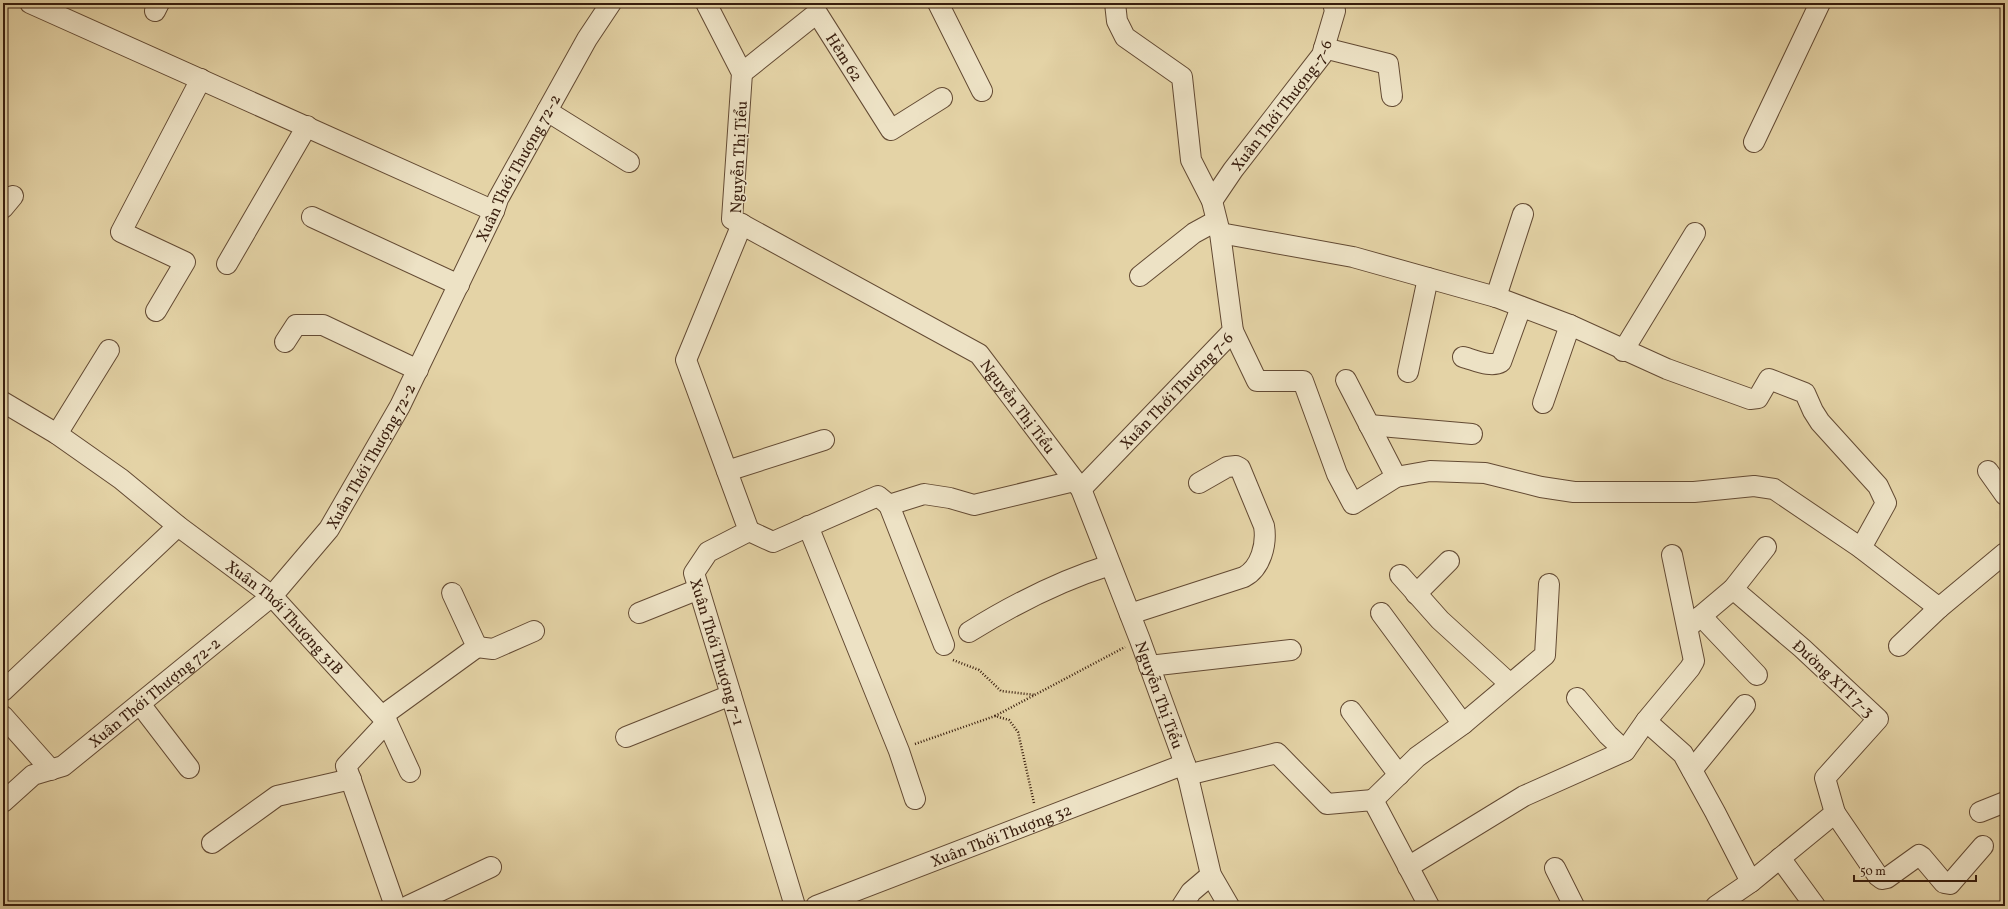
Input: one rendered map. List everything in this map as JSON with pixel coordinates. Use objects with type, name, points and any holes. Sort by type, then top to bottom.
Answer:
[{"type":"street","points":[[30,3],[494,211]]},
{"type":"street","name":"Xuân Thới Thượng 72-2","points":[[4,798],[33,775],[63,766],[272,596],[329,529],[400,406],[459,285],[494,211],[498,199],[587,39],[611,3]]},
{"type":"street","points":[[706,3],[742,73]]},
{"type":"street","points":[[938,3],[982,91]]},
{"type":"street","name":"Xuân Thới Thượng 7-6","points":[[1077,485],[1233,331],[1218,227],[1212,201],[1191,160],[1182,77],[1125,37],[1117,21],[1116,3]]},
{"type":"street","name":"Xuân Thới Thượng-7-6","points":[[1212,201],[1233,170],[1322,55],[1335,11],[1333,3]]},
{"type":"street","points":[[1754,142],[1820,3]]},
{"type":"street","name":"Hẻm 62","points":[[742,73],[817,13],[890,130],[942,98]]},
{"type":"street","points":[[1324,48],[1388,64],[1392,96]]},
{"type":"street","name":"Nguyễn Thị Tiểu","points":[[742,73],[732,219],[979,354],[1077,485],[1140,640],[1186,769],[1211,875],[1228,906]]},
{"type":"street","points":[[156,311],[185,262],[121,232],[201,79]]},
{"type":"street","points":[[547,111],[629,162]]},
{"type":"street","points":[[227,264],[307,126]]},
{"type":"street","points":[[1496,298],[1523,214]]},
{"type":"street","points":[[312,217],[459,285]]},
{"type":"street","points":[[742,224],[686,360],[748,531],[773,542],[878,496],[889,505],[944,644]]},
{"type":"street","points":[[1140,276],[1194,234],[1218,227],[1353,257],[1496,298],[1570,325],[1624,351],[1750,400],[1758,398],[1769,379],[1805,394],[1812,411],[1878,486],[1886,503],[1861,548]]},
{"type":"street","points":[[1624,351],[1696,233]]},
{"type":"street","points":[[1408,372],[1428,278]]},
{"type":"street","points":[[1464,357],[1490,364],[1497,364],[1501,362],[1521,307]]},
{"type":"street","points":[[285,342],[296,325],[323,325],[418,370]]},
{"type":"street","points":[[1543,403],[1570,325]]},
{"type":"street","points":[[1233,331],[1257,381],[1303,381],[1337,474],[1353,504],[1396,477],[1430,471],[1486,473],[1541,487],[1574,492],[1661,493],[1694,492],[1754,486],[1766,487],[1774,489],[1861,548],[1938,608]]},
{"type":"street","points":[[57,434],[109,350]]},
{"type":"street","points":[[1346,380],[1396,477]]},
{"type":"street","name":"Xuân Thới Thượng 31B","points":[[3,402],[57,434],[120,479],[178,526],[272,596],[385,719],[410,772]]},
{"type":"street","points":[[1369,425],[1472,434]]},
{"type":"street","points":[[727,471],[824,440]]},
{"type":"street","points":[[1130,614],[1244,577],[1256,568],[1266,536],[1264,526],[1240,468],[1236,466],[1227,467],[1199,483]]},
{"type":"street","points":[[1988,471],[2005,495]]},
{"type":"street","points":[[889,505],[924,494],[950,498],[974,505],[1077,485]]},
{"type":"street","points":[[3,691],[178,526]]},
{"type":"street","points":[[808,526],[899,751],[915,799]]},
{"type":"street","name":"Xuân Thới Thượng 7-1","points":[[748,531],[708,552],[694,573],[795,906]]},
{"type":"street","points":[[1694,622],[1733,589],[1766,547]]},
{"type":"street","points":[[1899,646],[1938,608],[2005,553]]},
{"type":"street","points":[[1408,867],[1524,796],[1625,751],[1646,721],[1690,668],[1694,661],[1694,622],[1672,554]]},
{"type":"street","points":[[1416,594],[1449,561]]},
{"type":"street","points":[[969,632],[1048,587],[1110,565]]},
{"type":"street","points":[[1400,575],[1440,620],[1509,683]]},
{"type":"street","points":[[1429,906],[1373,800],[1417,757],[1463,724],[1509,683],[1545,654],[1549,584]]},
{"type":"street","points":[[639,613],[699,589]]},
{"type":"street","name":"Đường XTT 7-3","points":[[1733,589],[1802,648],[1878,719],[1825,778],[1835,813]]},
{"type":"street","points":[[452,593],[477,647]]},
{"type":"street","points":[[1381,613],[1463,724]]},
{"type":"street","points":[[1694,622],[1757,675]]},
{"type":"street","points":[[491,867],[395,905],[346,766],[385,719],[477,647],[493,649],[534,631]]},
{"type":"street","points":[[1149,666],[1291,650]]},
{"type":"street","points":[[626,737],[731,695]]},
{"type":"street","points":[[1577,698],[1608,735],[1625,751]]},
{"type":"street","points":[[140,704],[189,768]]},
{"type":"street","points":[[1692,770],[1745,705]]},
{"type":"street","points":[[1351,711],[1399,775]]},
{"type":"street","points":[[3,716],[51,770]]},
{"type":"street","points":[[1646,721],[1683,754],[1751,882]]},
{"type":"street","name":"Xuân Thới Thượng 32","points":[[816,906],[1038,821],[1186,769],[1277,753],[1327,804],[1373,800]]},
{"type":"street","points":[[212,843],[278,796],[351,779]]},
{"type":"street","points":[[1980,812],[2005,802]]},
{"type":"street","points":[[1716,906],[1751,882],[1835,813],[1878,876],[1882,879],[1887,878],[1919,855],[1944,883],[1950,884],[1983,846]]},
{"type":"street","points":[[1780,858],[1815,906]]},
{"type":"street","points":[[1555,868],[1574,906]]},
{"type":"street","points":[[1182,906],[1191,892],[1211,875]]},
{"type":"path","points":[[899,751],[995,716],[1140,640]]},
{"type":"path","points":[[944,644],[954,662],[978,670],[1001,691],[1036,695]]},
{"type":"path","points":[[995,716],[1009,720],[1018,732],[1038,821]]}]
